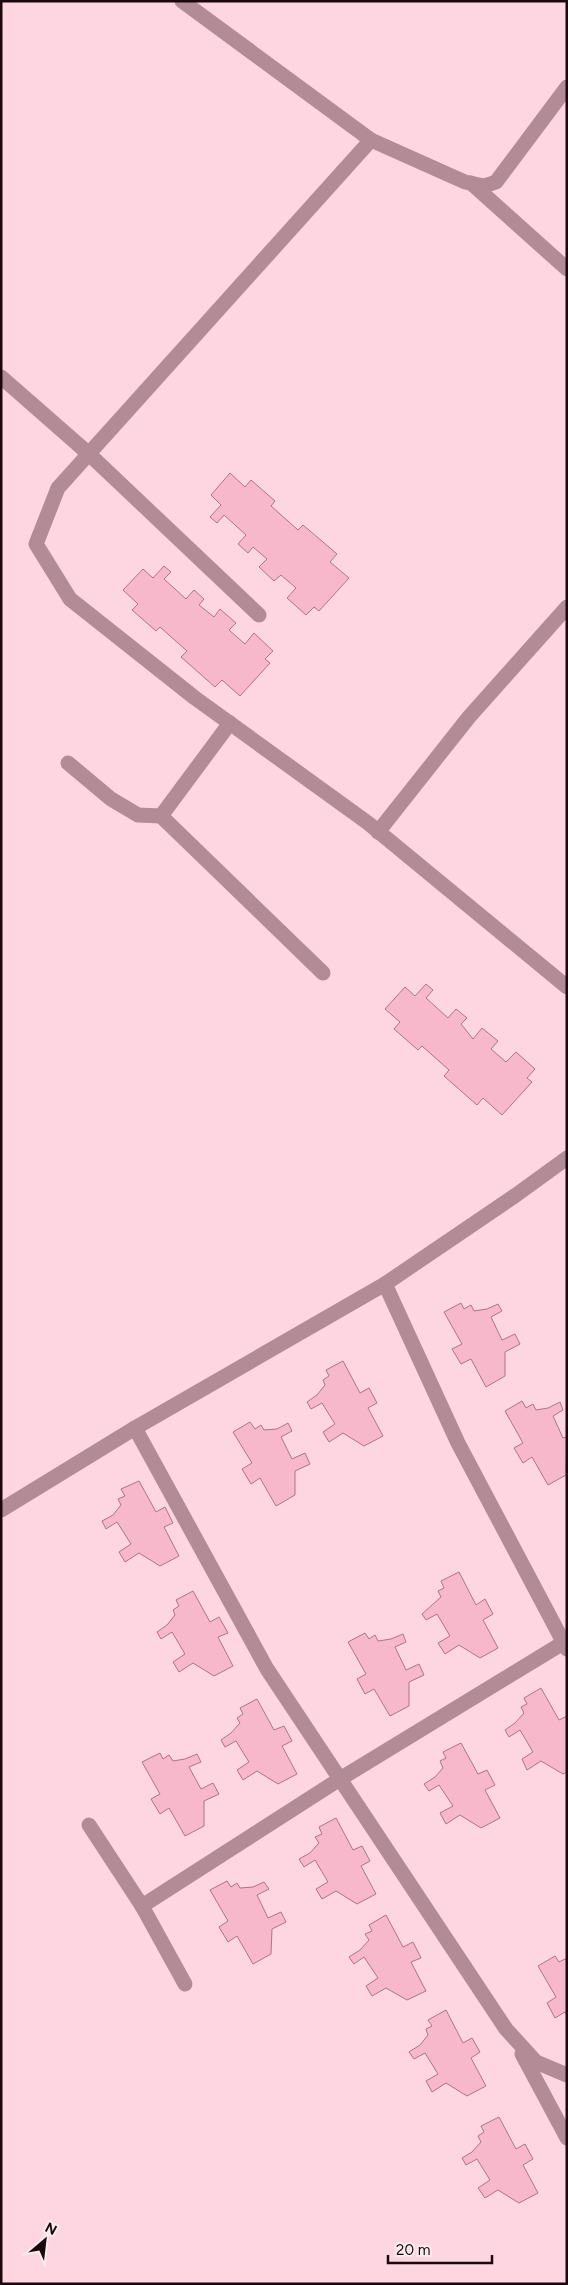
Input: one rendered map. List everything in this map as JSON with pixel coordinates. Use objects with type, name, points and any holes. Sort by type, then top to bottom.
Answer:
[{"type":"lane","points":[[182,1],[371,140],[472,183],[484,186],[496,182],[567,87]]},
{"type":"lane","points":[[371,140],[58,488],[36,544],[70,599],[230,723],[378,832],[567,987]]},
{"type":"lane","points":[[472,183],[567,269]]},
{"type":"lane","points":[[1,377],[89,454],[259,615]]},
{"type":"lane","points":[[378,832],[469,718],[567,607]]},
{"type":"lane","points":[[160,816],[230,723]]},
{"type":"lane","points":[[68,763],[111,799],[138,815],[160,816],[323,973]]},
{"type":"lane","points":[[1,1510],[134,1428],[385,1284],[567,1158]]},
{"type":"lane","points":[[142,1906],[340,1779],[565,1646],[458,1443],[385,1284]]},
{"type":"lane","points":[[134,1428],[267,1669],[500,2021],[536,2062],[567,2074]]},
{"type":"lane","points":[[89,1825],[142,1906],[185,1984]]},
{"type":"lane","points":[[513,2037],[567,2138]]},
{"type":"building","points":[[230,473],[245,487],[251,480],[275,501],[271,506],[298,530],[303,525],[337,554],[330,562],[349,578],[319,611],[314,607],[306,615],[287,598],[296,588],[281,575],[274,581],[259,567],[267,559],[253,547],[248,553],[238,544],[246,535],[224,515],[217,523],[210,517],[221,505],[211,495]]},
{"type":"building","points":[[164,566],[171,572],[164,579],[186,599],[194,590],[204,599],[199,605],[214,617],[220,609],[236,623],[229,630],[245,644],[254,633],[273,651],[265,659],[270,663],[240,696],[222,680],[215,687],[181,657],[187,651],[160,627],[156,631],[132,610],[138,604],[123,590],[143,569],[153,578]]},
{"type":"building","points":[[426,984],[433,990],[426,998],[448,1018],[456,1009],[467,1018],[461,1024],[473,1039],[482,1028],[498,1041],[491,1049],[506,1062],[516,1052],[535,1069],[527,1078],[532,1082],[502,1115],[483,1098],[477,1105],[444,1076],[449,1070],[422,1046],[418,1050],[394,1029],[400,1022],[385,1009],[405,987],[415,996]]},
{"type":"building","points":[[461,1303],[464,1309],[471,1305],[474,1311],[487,1309],[498,1304],[502,1311],[491,1317],[502,1340],[515,1334],[520,1344],[505,1352],[505,1376],[486,1387],[471,1359],[461,1364],[452,1349],[462,1344],[444,1312]]},
{"type":"building","points":[[343,1361],[360,1393],[369,1388],[377,1403],[368,1408],[383,1436],[364,1446],[343,1433],[329,1442],[323,1432],[335,1424],[322,1403],[311,1409],[307,1402],[317,1395],[325,1385],[323,1380],[329,1376],[326,1370]]},
{"type":"building","points":[[522,1401],[526,1408],[533,1404],[536,1410],[548,1408],[560,1402],[563,1410],[553,1416],[563,1438],[567,1437],[566,1475],[548,1485],[532,1457],[523,1463],[514,1448],[523,1443],[505,1411]]},
{"type":"building","points":[[250,1422],[255,1429],[261,1425],[264,1430],[277,1429],[288,1423],[292,1431],[281,1437],[292,1459],[305,1453],[310,1464],[295,1471],[295,1495],[276,1506],[260,1478],[251,1484],[242,1469],[252,1463],[233,1432]]},
{"type":"building","points":[[139,1481],[156,1512],[165,1507],[173,1523],[164,1527],[179,1556],[160,1566],[139,1553],[125,1562],[119,1552],[131,1544],[117,1522],[106,1529],[102,1521],[113,1515],[121,1505],[118,1499],[125,1496],[121,1489]]},
{"type":"building","points":[[459,1572],[476,1605],[485,1599],[493,1614],[483,1620],[498,1648],[480,1658],[459,1645],[445,1654],[438,1643],[450,1636],[437,1614],[426,1620],[422,1614],[441,1597],[438,1591],[444,1588],[441,1581]]},
{"type":"building","points":[[193,1591],[210,1622],[219,1617],[228,1633],[218,1637],[233,1666],[214,1676],[193,1663],[179,1672],[173,1662],[185,1654],[172,1632],[161,1639],[157,1632],[167,1625],[175,1615],[173,1610],[179,1606],[176,1600]]},
{"type":"building","points":[[365,1633],[369,1639],[375,1635],[378,1641],[391,1639],[403,1634],[406,1642],[395,1647],[406,1670],[419,1664],[424,1675],[409,1682],[409,1706],[390,1716],[374,1689],[365,1694],[357,1679],[366,1674],[348,1642]]},
{"type":"building","points":[[541,1688],[559,1720],[567,1716],[567,1772],[563,1774],[541,1761],[527,1770],[522,1759],[533,1752],[520,1730],[509,1737],[505,1730],[524,1713],[521,1707],[527,1704],[524,1698]]},
{"type":"building","points":[[257,1699],[274,1730],[284,1726],[292,1741],[282,1746],[297,1774],[278,1784],[257,1771],[243,1780],[237,1770],[249,1762],[236,1741],[225,1747],[221,1740],[240,1723],[237,1718],[243,1714],[240,1708]]},
{"type":"building","points":[[461,1743],[478,1774],[487,1770],[495,1785],[485,1790],[500,1818],[481,1828],[460,1815],[446,1824],[440,1813],[453,1806],[439,1785],[429,1791],[424,1784],[435,1777],[443,1768],[440,1761],[446,1758],[443,1752]]},
{"type":"building","points":[[160,1753],[163,1759],[169,1755],[173,1761],[197,1754],[201,1762],[189,1767],[201,1789],[213,1783],[219,1794],[204,1801],[204,1826],[185,1836],[169,1808],[160,1814],[151,1799],[160,1794],[142,1762]]},
{"type":"building","points":[[336,1818],[353,1850],[362,1846],[370,1861],[361,1866],[376,1894],[357,1904],[336,1891],[322,1899],[316,1889],[328,1882],[315,1860],[304,1867],[299,1859],[310,1853],[319,1843],[315,1837],[322,1834],[319,1827]]},
{"type":"building","points":[[227,1881],[231,1887],[237,1883],[240,1888],[253,1887],[264,1882],[269,1889],[257,1895],[268,1918],[281,1912],[286,1922],[272,1929],[271,1954],[253,1964],[237,1936],[228,1942],[219,1927],[228,1921],[210,1890]]},
{"type":"building","points":[[386,1915],[403,1947],[413,1942],[421,1958],[411,1962],[426,1991],[407,2000],[386,1988],[372,1996],[366,1986],[378,1978],[364,1957],[354,1964],[349,1957],[360,1950],[369,1940],[365,1934],[372,1931],[369,1925]]},
{"type":"building","points":[[555,1956],[559,1962],[565,1959],[567,1961],[567,2016],[565,2012],[555,2018],[547,2003],[556,1997],[538,1966]]},
{"type":"building","points":[[446,2010],[463,2043],[472,2038],[480,2052],[471,2058],[486,2086],[467,2096],[446,2083],[432,2092],[426,2081],[438,2074],[425,2053],[414,2059],[409,2052],[420,2045],[428,2035],[426,2029],[432,2026],[428,2020]]},
{"type":"building","points":[[499,2117],[516,2149],[525,2144],[533,2159],[523,2165],[538,2193],[519,2203],[498,2190],[485,2198],[478,2188],[490,2180],[477,2159],[466,2165],[462,2158],[472,2152],[481,2142],[478,2136],[484,2132],[481,2126]]}]
